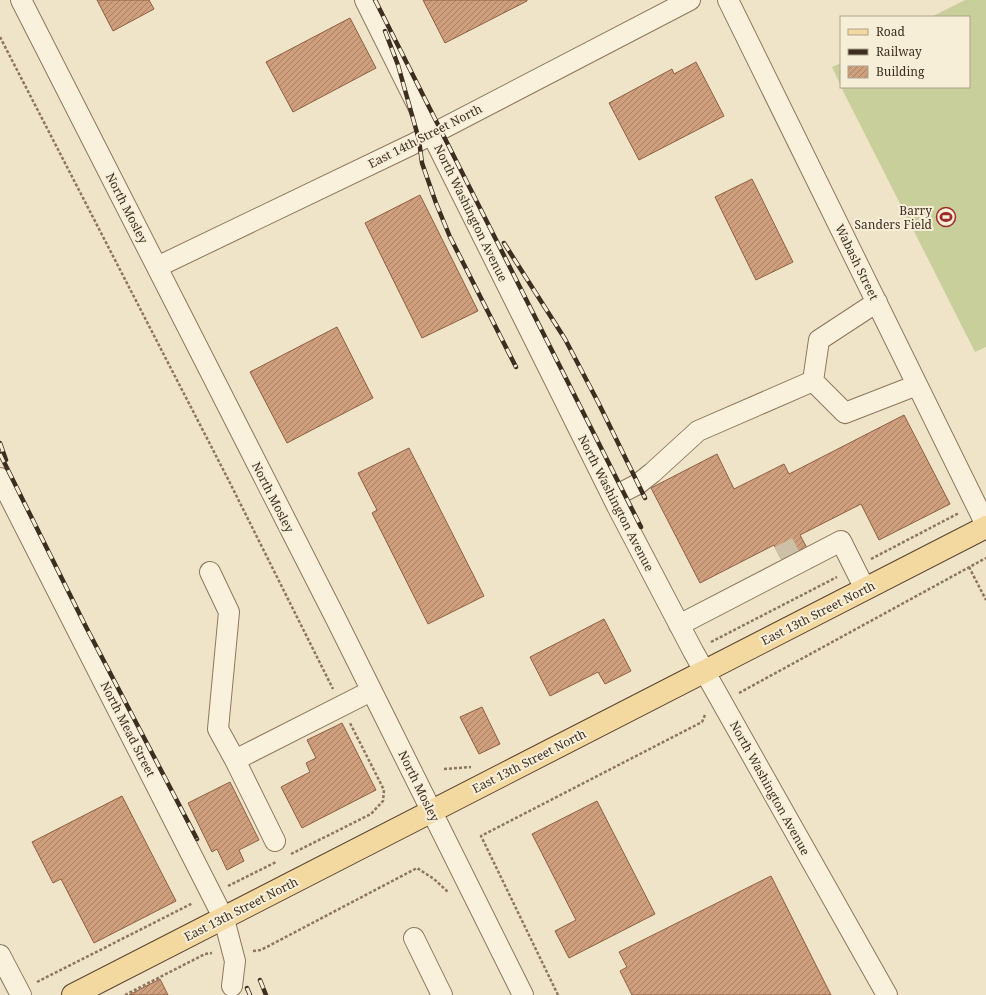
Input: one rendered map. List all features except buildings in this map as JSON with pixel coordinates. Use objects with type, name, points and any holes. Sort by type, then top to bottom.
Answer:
[{"type":"main road","name":"East 13th Street North","points":[[73,995],[224,919],[986,526]]},
{"type":"street","name":"North Mosley","points":[[22,0],[372,691],[523,995]]},
{"type":"street","name":"North Washington Avenue","points":[[365,0],[613,497],[693,652],[886,995]]},
{"type":"street","name":"East 14th Street North","points":[[156,266],[404,148],[690,0]]},
{"type":"street","name":"Wabash Street","points":[[728,0],[986,526]]},
{"type":"street","points":[[813,381],[819,340],[877,302]]},
{"type":"street","points":[[613,497],[638,484],[698,431],[813,381]]},
{"type":"street","points":[[813,381],[844,413],[917,385]]},
{"type":"street","name":"North Mead Street","points":[[0,478],[224,919],[235,961],[232,986]]},
{"type":"street","points":[[679,624],[841,541],[865,589]]},
{"type":"street","points":[[802,544],[818,544],[828,547]]},
{"type":"street","points":[[761,581],[766,566],[779,556]]},
{"type":"street","points":[[210,572],[229,612],[218,729],[275,841]]},
{"type":"street","points":[[235,760],[372,691]]},
{"type":"street","points":[[414,938],[442,995]]},
{"type":"street","points":[[0,955],[21,995]]},
{"type":"path","points":[[0,37],[229,482],[342,706],[384,790],[383,801]]},
{"type":"path","points":[[693,652],[976,504]]},
{"type":"path","points":[[969,567],[986,600]]},
{"type":"path","points":[[444,769],[472,767]]},
{"type":"path","points":[[481,836],[558,995]]},
{"type":"path","points":[[125,995],[205,954],[261,950],[417,868],[434,879],[449,893]]},
{"type":"green space","name":"Barry Sanders Field","points":[[965,0],[986,0],[986,347],[975,352],[842,88],[970,88],[970,16],[933,16]]},
{"type":"green space","points":[[840,63],[840,84],[832,67]]},
{"type":"tunnel","points":[[779,556],[802,544]]},
{"type":"railway","points":[[375,0],[641,527]]},
{"type":"railway","points":[[385,31],[398,65],[419,140],[422,163],[436,203],[450,237],[516,367]]},
{"type":"railway","points":[[504,243],[565,339],[645,498]]},
{"type":"railway","points":[[0,443],[6,460]]},
{"type":"railway","points":[[0,454],[85,625],[197,839]]},
{"type":"railway","points":[[260,980],[266,995]]},
{"type":"railway","points":[[247,988],[250,995]]},
{"type":"place","name":"Barry Sanders Field","points":[[946,217]]}]
